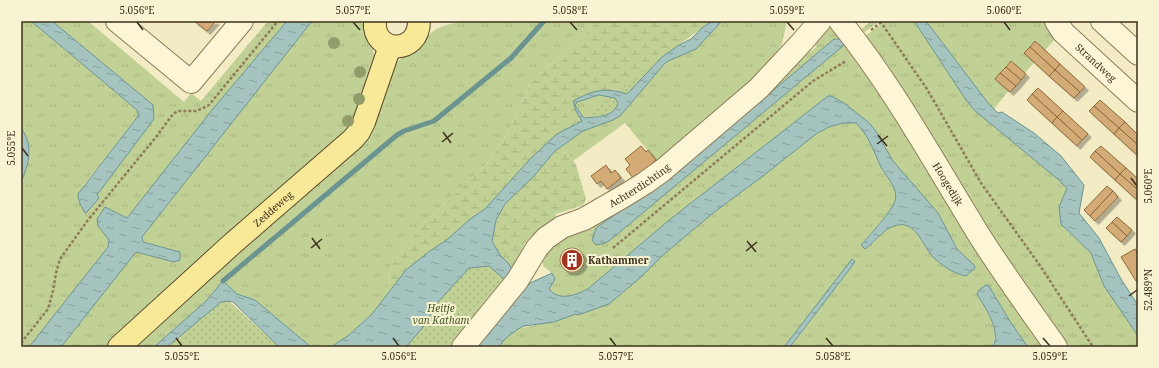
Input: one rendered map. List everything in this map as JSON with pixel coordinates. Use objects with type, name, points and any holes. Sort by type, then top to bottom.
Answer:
[{"type":"main road","points":[[375,21],[374,27],[376,34],[385,44],[399,47],[408,44],[416,36],[419,28],[419,21]]},
{"type":"main road","name":"Zeddeweg","points":[[119,347],[232,244],[353,139],[359,132],[364,122],[390,46]]},
{"type":"street","points":[[117,21],[191,82],[242,21]]},
{"type":"street","name":"Achterdichting","points":[[463,347],[518,281],[537,248],[546,238],[562,227],[584,218],[624,196],[663,170],[759,88],[820,21]]},
{"type":"street","name":"Hoogedijk","points":[[840,21],[864,51],[892,91],[980,236],[1056,347]]},
{"type":"street","name":"Strandweg","points":[[1056,21],[1063,32],[1077,46],[1138,101]]},
{"type":"street","points":[[1102,21],[1138,54]]},
{"type":"path","points":[[21,343],[48,309],[58,265],[65,251],[88,220],[173,114],[178,111],[196,111],[209,105],[278,21]]},
{"type":"path","points":[[878,25],[882,21],[927,89],[981,184],[1041,267],[1092,347]]},
{"type":"path","points":[[613,248],[813,81],[864,51]]},
{"type":"green space","points":[[21,21],[31,21],[137,110],[139,115],[83,186],[99,198],[97,195],[154,119],[153,105],[52,21],[88,21],[184,102],[191,93],[201,101],[268,21],[287,21],[212,110],[127,218],[105,207],[98,226],[109,240],[108,247],[29,347],[21,347],[21,182],[28,161],[29,148],[28,141],[21,128]]},
{"type":"green space","points":[[312,21],[365,21],[374,54],[374,61],[356,116],[349,129],[134,320],[106,347],[61,347],[136,252],[174,262],[180,252],[143,242],[142,237]]},
{"type":"green space","points":[[468,21],[596,21],[587,33],[530,83],[508,133],[489,161],[425,222],[391,265],[387,296],[372,314],[349,335],[331,347],[311,347],[255,300],[237,294],[223,281],[206,301],[154,347],[131,347],[337,166],[394,64],[421,47],[430,34],[436,29],[450,24]]},
{"type":"green space","points":[[596,21],[712,21],[662,57],[627,94],[613,90],[573,101],[576,111],[582,121],[557,134],[530,159],[485,209],[470,219],[448,239],[430,251],[387,296],[391,265],[425,222],[489,161],[508,133],[530,83],[587,33]]},
{"type":"green space","name":"Heitje van Katham","points":[[708,21],[722,21],[695,49],[666,62],[620,116],[583,131],[555,151],[519,191],[496,220],[492,241],[513,271],[454,347],[374,347],[557,136],[670,55],[703,29]]},
{"type":"green space","points":[[722,21],[787,21],[782,44],[763,74],[659,164],[625,123],[573,161],[568,153],[555,151],[583,131],[620,116],[666,62],[696,49]]},
{"type":"green space","points":[[871,21],[880,21],[863,33],[858,32]]},
{"type":"green space","points":[[886,21],[914,21],[974,110],[1067,188],[1059,207],[1061,224],[1091,253],[1104,286],[1138,336],[1138,347],[1065,347],[1046,321],[865,36]]},
{"type":"green space","points":[[926,21],[1048,21],[1057,37],[994,109]]},
{"type":"green space","points":[[830,28],[835,29],[840,39],[834,39],[743,116],[630,204],[596,228],[592,240],[596,245],[609,241],[847,42],[1046,347],[1028,347],[1011,323],[989,286],[985,308],[992,321],[995,334],[993,347],[790,347],[855,262],[852,259],[784,347],[499,347],[505,339],[518,329],[570,317],[576,314],[578,315],[609,304],[641,277],[663,255],[713,213],[816,134],[829,127],[843,123],[856,123],[860,128],[891,183],[896,196],[893,206],[861,245],[865,249],[886,230],[894,226],[908,226],[918,234],[930,253],[941,264],[966,276],[975,268],[957,249],[938,213],[893,161],[875,130],[868,122],[844,103],[831,96],[828,96],[668,221],[589,288],[574,295],[568,296],[558,295],[549,289],[555,279],[552,273],[543,266],[543,254],[577,229],[592,229],[595,225],[685,159],[816,47],[813,42]]},
{"type":"green space","points":[[599,95],[615,98],[585,118],[582,116],[575,105],[577,102]]},
{"type":"green space","points":[[555,151],[568,153],[576,165],[586,199],[583,205],[556,214],[554,223],[538,234],[531,236],[524,244],[522,255],[513,271],[500,255],[492,241],[496,220],[505,204],[534,176]]},
{"type":"green space","points":[[219,298],[229,301],[279,347],[167,347]]},
{"type":"water","points":[[31,21],[52,21],[153,105],[154,119],[97,195],[99,198],[85,213],[79,201],[78,194],[139,115],[137,110]]},
{"type":"water","points":[[287,21],[312,21],[142,237],[143,242],[180,252],[180,260],[174,262],[136,252],[61,347],[29,347],[108,247],[109,240],[98,226],[97,219],[105,207],[127,218],[212,110]]},
{"type":"water","name":"Heitje van Katham","points":[[712,21],[722,21],[696,49],[666,62],[620,116],[583,131],[555,151],[534,176],[505,204],[496,220],[492,241],[500,255],[509,264],[513,271],[505,280],[489,266],[469,268],[438,302],[424,326],[406,347],[331,347],[349,335],[372,314],[406,270],[448,239],[470,219],[485,209],[530,159],[557,134],[582,121],[576,111],[573,101],[593,92],[606,90],[627,94],[662,57],[679,45],[691,39]],"holes":[[[599,95],[615,98],[618,103],[616,108],[609,114],[600,117],[585,118],[575,105],[577,102]]]},
{"type":"water","points":[[914,21],[926,21],[988,103],[998,113],[1002,112],[1034,133],[1061,156],[1084,185],[1079,213],[1099,238],[1121,279],[1138,305],[1138,336],[1104,286],[1091,253],[1061,224],[1059,207],[1067,188],[974,110]]},
{"type":"water","points":[[834,39],[840,39],[844,43],[843,46],[609,241],[596,245],[592,240],[596,228],[630,204],[743,116]]},
{"type":"water","points":[[828,96],[831,96],[844,103],[868,122],[875,130],[893,161],[938,213],[957,249],[974,265],[975,268],[966,276],[953,272],[937,261],[918,234],[908,226],[894,226],[882,233],[865,249],[861,245],[890,211],[896,196],[891,182],[882,169],[864,132],[856,123],[843,123],[829,127],[816,134],[713,213],[663,255],[641,277],[609,304],[554,322],[524,326],[505,339],[499,347],[476,347],[526,285],[552,273],[555,279],[549,289],[553,293],[568,296],[574,295],[589,288],[668,221]]},
{"type":"water","points":[[21,128],[28,141],[29,155],[21,182]]},
{"type":"water","points":[[852,259],[855,262],[790,347],[784,347]]},
{"type":"water","points":[[223,281],[237,294],[255,300],[311,347],[279,347],[233,302],[229,301],[221,302],[167,347],[154,347],[206,301]]},
{"type":"water","points":[[986,285],[989,286],[1011,323],[1028,347],[993,347],[995,340],[994,327],[977,294],[979,290]]},
{"type":"building","points":[[194,21],[216,21],[207,31]]},
{"type":"building","points":[[1035,41],[1060,64],[1055,70],[1030,47]]},
{"type":"building","points":[[1030,47],[1055,70],[1049,76],[1024,53]]},
{"type":"building","points":[[1011,61],[1026,74],[1021,80],[1006,67]]},
{"type":"building","points":[[1060,64],[1085,87],[1080,92],[1055,70]]},
{"type":"building","points":[[1006,67],[1021,80],[1016,86],[1000,73]]},
{"type":"building","points":[[1055,70],[1080,92],[1074,98],[1049,76]]},
{"type":"building","points":[[1000,73],[1016,86],[1010,92],[995,79]]},
{"type":"building","points":[[1038,88],[1063,111],[1057,117],[1032,94]]},
{"type":"building","points":[[1032,94],[1057,117],[1052,123],[1027,100]]},
{"type":"building","points":[[1100,100],[1125,122],[1119,128],[1094,106]]},
{"type":"building","points":[[1094,106],[1119,128],[1114,134],[1089,111]]},
{"type":"building","points":[[1063,111],[1088,134],[1082,140],[1057,117]]},
{"type":"building","points":[[1057,117],[1082,140],[1077,146],[1052,123]]},
{"type":"building","points":[[1125,122],[1138,135],[1138,145],[1119,128]]},
{"type":"building","points":[[1119,128],[1138,145],[1138,156],[1114,134]]},
{"type":"building","points":[[641,146],[646,152],[648,150],[656,160],[634,179],[626,169],[630,165],[625,159]]},
{"type":"building","points":[[1101,146],[1126,168],[1120,174],[1095,151]]},
{"type":"building","points":[[1095,151],[1120,174],[1115,180],[1090,157]]},
{"type":"building","points":[[606,165],[611,173],[615,170],[621,178],[607,189],[601,181],[597,184],[591,176]]},
{"type":"building","points":[[1126,168],[1138,179],[1138,190],[1120,174]]},
{"type":"building","points":[[1120,174],[1138,190],[1138,201],[1115,180]]},
{"type":"building","points":[[1107,186],[1113,191],[1090,216],[1084,210]]},
{"type":"building","points":[[1113,191],[1118,197],[1095,221],[1090,216]]},
{"type":"building","points":[[1117,217],[1132,230],[1127,236],[1112,222]]},
{"type":"building","points":[[1112,222],[1127,236],[1121,242],[1106,228]]},
{"type":"building","name":"Kathammer","points":[[572,248],[581,251],[584,260],[581,269],[572,272],[563,269],[560,260],[563,251]]},
{"type":"building","points":[[1135,249],[1138,254],[1138,280],[1136,281],[1121,257]]},
{"type":"waterway","points":[[223,281],[397,135],[404,131],[434,121],[511,58],[544,21]]},
{"type":"place","name":"Kathammer","points":[[572,260]]}]
